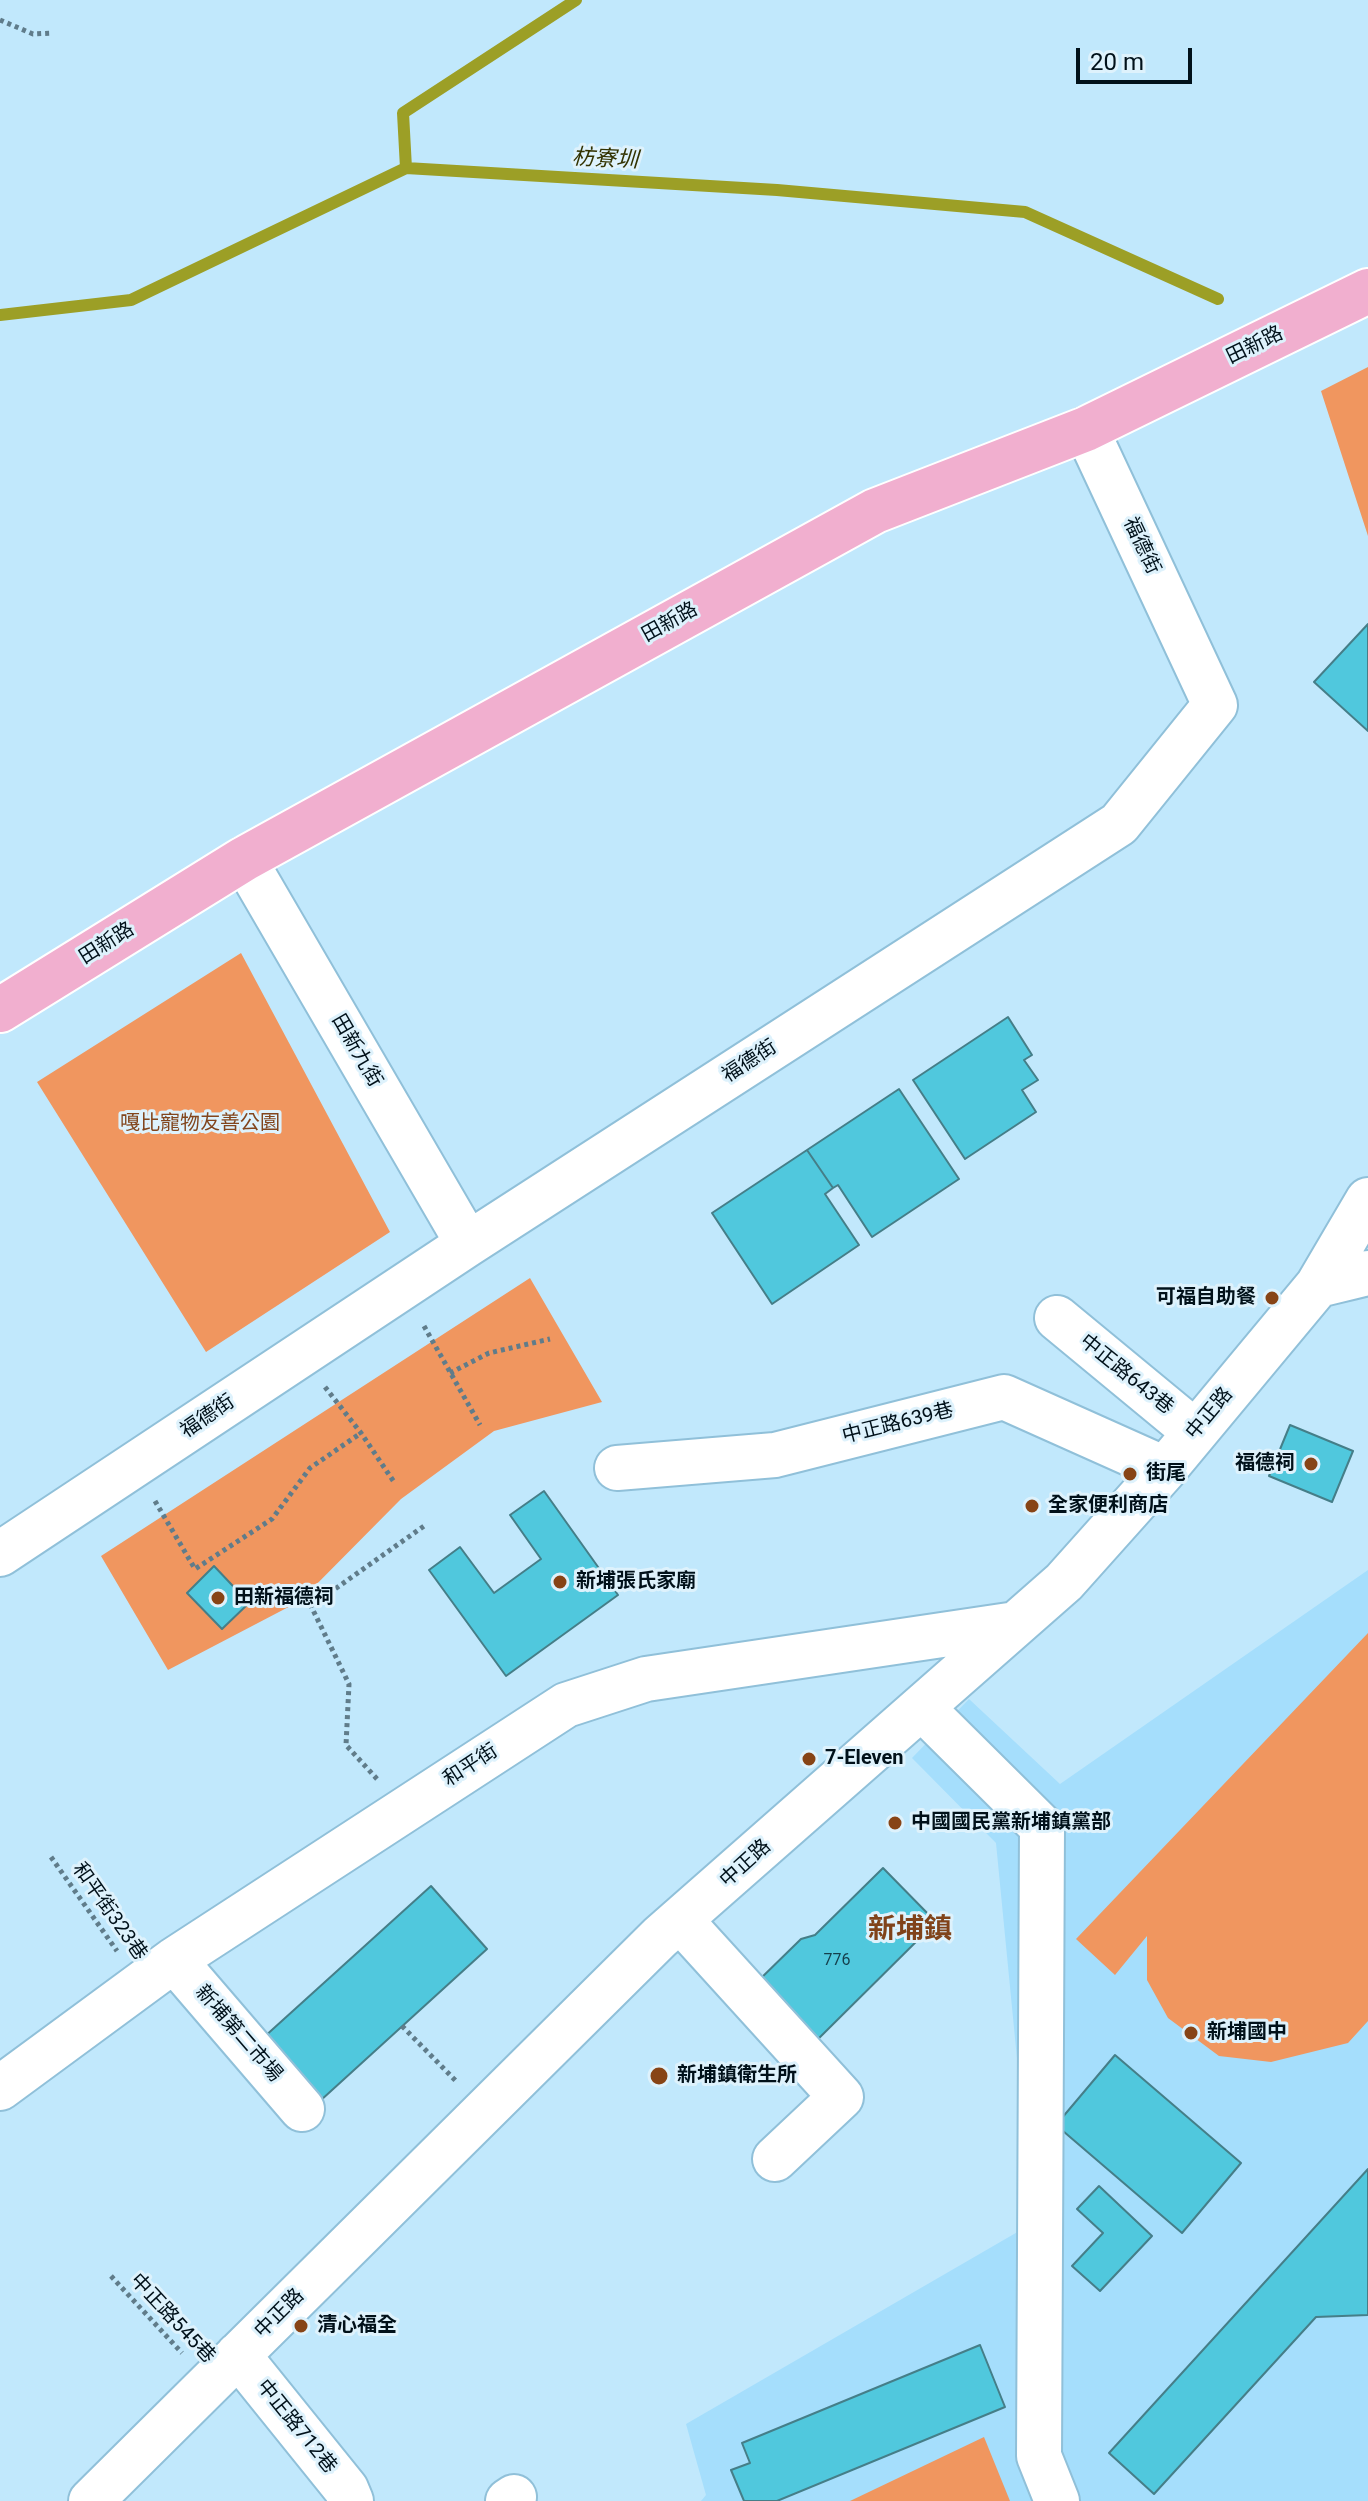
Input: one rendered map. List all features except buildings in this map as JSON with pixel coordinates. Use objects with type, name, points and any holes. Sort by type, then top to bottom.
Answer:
[{"type":"main road","name":"田新路","points":[[0,1010],[244,859],[875,511],[1086,429],[1368,291]]},
{"type":"street","name":"福德街","points":[[0,1554],[468,1244],[1119,824],[1215,705],[1086,429]]},
{"type":"street","name":"田新九街","points":[[244,859],[468,1244]]},
{"type":"street","name":"中正路","points":[[91,2501],[660,1937],[1064,1582],[1165,1469],[1318,1285],[1368,1200]]},
{"type":"street","points":[[1318,1285],[1368,1273]]},
{"type":"street","name":"中正路643巷","points":[[1057,1318],[1195,1432]]},
{"type":"street","name":"中正路639巷","points":[[617,1468],[775,1455],[1004,1397],[1165,1469]]},
{"type":"street","name":"和平街","points":[[0,2088],[158,1972],[566,1705],[646,1679],[1016,1624]]},
{"type":"street","points":[[922,1708],[1042,1827],[1039,2456],[1057,2501]]},
{"type":"street","points":[[681,1921],[841,2097],[775,2159]]},
{"type":"street","name":"新埔第二市場","points":[[158,1972],[302,2109]]},
{"type":"street","name":"中正路712巷","points":[[224,2369],[346,2489],[351,2501]]},
{"type":"path","points":[[0,20],[33,34],[53,33]]},
{"type":"path","points":[[424,1326],[480,1425]]},
{"type":"path","points":[[450,1373],[489,1353],[550,1339]]},
{"type":"path","points":[[325,1387],[394,1482]]},
{"type":"path","points":[[155,1500],[195,1569],[272,1519],[310,1468],[361,1433]]},
{"type":"path","points":[[404,1810],[346,1745],[349,1684],[311,1606],[424,1526]]},
{"type":"path","name":"和平街323巷","points":[[51,1857],[158,1972]]},
{"type":"path","points":[[402,2026],[485,2110]]},
{"type":"path","name":"中正路545巷","points":[[111,2276],[224,2369]]},
{"type":"shaded area","name":"新埔國中","points":[[1368,1570],[1368,2501],[701,2501],[706,2495],[686,2424],[1033,2223],[996,1843],[912,1758],[969,1699],[1060,1784]]},
{"type":"green space","points":[[1368,367],[1368,536],[1321,391]]},
{"type":"green space","name":"嘎比寵物友善公園","points":[[241,953],[390,1232],[206,1352],[37,1082]]},
{"type":"green space","points":[[530,1278],[602,1402],[494,1431],[401,1499],[300,1601],[168,1670],[101,1556]]},
{"type":"green space","points":[[1368,1633],[1368,2021],[1348,2043],[1271,2062],[1219,2056],[1168,2018],[1147,1980],[1147,1936],[1115,1975],[1076,1939]]},
{"type":"green space","points":[[984,2437],[1010,2501],[850,2501]]},
{"type":"waterway","points":[[406,168],[403,113],[576,0]]},
{"type":"waterway","name":"枋寮圳","points":[[0,315],[131,300],[406,168],[777,190],[1025,212],[1218,299]]},
{"type":"place","name":"可福自助餐","points":[[1272,1298]]},
{"type":"place","name":"福德祠","points":[[1311,1464]]},
{"type":"place","name":"街尾","points":[[1130,1474]]},
{"type":"place","name":"全家便利商店","points":[[1032,1506]]},
{"type":"place","name":"新埔張氏家廟","points":[[560,1582]]},
{"type":"place","name":"田新福德祠","points":[[218,1598]]},
{"type":"place","name":"7-Eleven","points":[[809,1759]]},
{"type":"place","name":"中國國民黨新埔鎮黨部","points":[[895,1823]]},
{"type":"place","name":"新埔國中","points":[[1191,2033]]},
{"type":"place","name":"新埔鎮衛生所","points":[[659,2076]]},
{"type":"place","name":"清心福全","points":[[301,2326]]},
{"type":"district","name":"新埔鎮","points":[[910,1931]]}]
